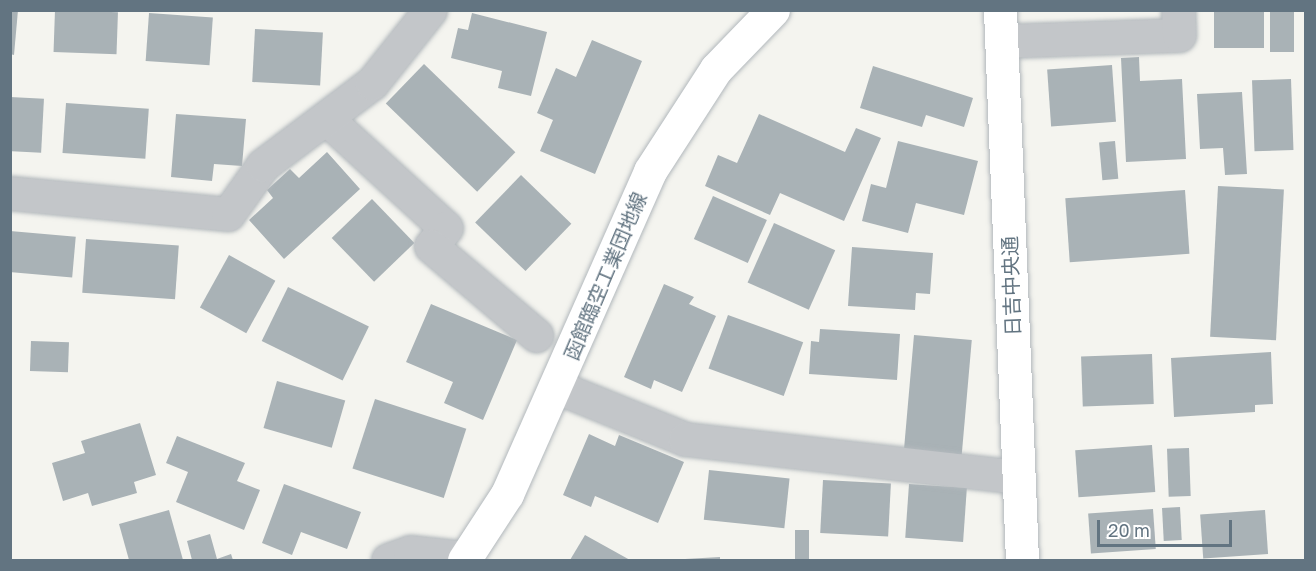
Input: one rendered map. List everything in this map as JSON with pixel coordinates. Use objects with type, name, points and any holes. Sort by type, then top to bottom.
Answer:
[{"type":"main road","name":"函館臨空工業団地線","points":[[465,559],[507,494],[557,387],[650,171],[716,69],[773,10]]},
{"type":"main road","name":"日吉中央通","points":[[1000,26],[1022,561]]},
{"type":"street","points":[[10,193],[228,214],[263,165],[372,83],[430,10]]},
{"type":"street","points":[[1000,26],[1179,35],[1178,10]]},
{"type":"street","points":[[327,119],[446,228],[431,246],[536,335]]},
{"type":"street","points":[[557,387],[685,439],[1018,477]]},
{"type":"street","points":[[388,561],[410,552],[465,559]]},
{"type":"building","points":[[10,10],[18,10],[14,55],[10,54]]},
{"type":"building","points":[[55,10],[118,12],[116,54],[54,52]]},
{"type":"building","points":[[1214,10],[1264,10],[1264,48],[1214,48]]},
{"type":"building","points":[[1270,10],[1294,10],[1294,52],[1270,52]]},
{"type":"building","points":[[149,13],[213,17],[209,65],[146,61]]},
{"type":"building","points":[[472,13],[547,32],[531,96],[498,88],[502,71],[451,58],[458,28],[468,30]]},
{"type":"building","points":[[255,29],[323,33],[320,85],[252,82]]},
{"type":"building","points":[[592,40],[642,61],[595,174],[540,151],[553,120],[537,113],[556,68],[576,77]]},
{"type":"building","points":[[1139,57],[1140,81],[1182,79],[1186,159],[1126,162],[1121,58]]},
{"type":"building","points":[[424,64],[515,152],[477,192],[386,104]]},
{"type":"building","points":[[1112,65],[1116,122],[1051,126],[1047,70]]},
{"type":"building","points":[[873,66],[973,98],[964,127],[926,115],[922,127],[860,108]]},
{"type":"building","points":[[1291,79],[1293,150],[1255,151],[1252,80]]},
{"type":"building","points":[[1242,92],[1247,174],[1225,175],[1223,148],[1200,149],[1197,94]]},
{"type":"building","points":[[10,97],[44,99],[41,153],[10,151]]},
{"type":"building","points":[[66,103],[149,109],[145,159],[63,153]]},
{"type":"building","points":[[176,114],[246,119],[242,166],[214,164],[212,181],[171,177]]},
{"type":"building","points":[[759,114],[845,152],[856,128],[881,138],[844,221],[780,193],[770,215],[705,186],[718,155],[737,163]]},
{"type":"building","points":[[898,141],[978,161],[964,215],[916,203],[908,233],[862,221],[871,184],[886,188]]},
{"type":"building","points":[[1115,141],[1118,179],[1102,180],[1099,142]]},
{"type":"building","points":[[327,152],[360,189],[284,259],[249,220],[273,198],[267,190],[290,169],[299,178]]},
{"type":"building","points":[[521,175],[571,224],[526,271],[475,222]]},
{"type":"building","points":[[1218,186],[1284,189],[1276,340],[1210,337]]},
{"type":"building","points":[[1185,190],[1189,254],[1070,262],[1065,198]]},
{"type":"building","points":[[713,196],[767,220],[748,263],[694,239]]},
{"type":"building","points":[[372,199],[414,243],[374,282],[332,238]]},
{"type":"building","points":[[774,223],[835,250],[809,310],[748,282]]},
{"type":"building","points":[[10,231],[76,237],[72,278],[10,272]]},
{"type":"building","points":[[86,239],[179,245],[175,299],[82,293]]},
{"type":"building","points":[[852,247],[933,253],[930,294],[916,293],[915,310],[848,306]]},
{"type":"building","points":[[229,255],[275,281],[246,333],[200,307]]},
{"type":"building","points":[[664,284],[694,297],[689,304],[716,316],[682,392],[654,380],[651,389],[624,377]]},
{"type":"building","points":[[288,287],[369,326],[343,380],[262,341]]},
{"type":"building","points":[[431,304],[517,340],[483,420],[444,403],[453,382],[406,362]]},
{"type":"building","points":[[728,315],[803,342],[784,396],[709,369]]},
{"type":"building","points":[[820,329],[900,334],[897,380],[809,374],[811,341],[819,342]]},
{"type":"building","points":[[914,335],[972,340],[962,455],[904,450]]},
{"type":"building","points":[[31,341],[69,342],[68,372],[30,371]]},
{"type":"building","points":[[1271,352],[1273,404],[1255,405],[1255,412],[1174,417],[1171,358]]},
{"type":"building","points":[[1152,354],[1154,404],[1083,406],[1081,356]]},
{"type":"building","points":[[277,381],[345,401],[332,448],[263,428]]},
{"type":"building","points":[[375,399],[466,429],[444,498],[352,468]]},
{"type":"building","points":[[140,423],[156,475],[134,482],[137,493],[92,506],[88,493],[63,501],[52,463],[85,453],[81,441]]},
{"type":"building","points":[[589,434],[615,446],[619,435],[684,462],[658,523],[595,496],[591,507],[563,495]]},
{"type":"building","points":[[177,436],[245,463],[237,481],[260,490],[244,530],[176,502],[188,472],[166,463]]},
{"type":"building","points":[[1152,445],[1155,492],[1078,497],[1075,450]]},
{"type":"building","points":[[1189,448],[1191,496],[1169,497],[1167,449]]},
{"type":"building","points":[[709,470],[790,478],[784,528],[704,520]]},
{"type":"building","points":[[823,480],[891,484],[888,536],[820,533]]},
{"type":"building","points":[[284,484],[361,512],[347,549],[301,532],[292,555],[262,543]]},
{"type":"building","points":[[909,484],[967,488],[963,542],[905,538]]},
{"type":"building","points":[[1180,507],[1182,540],[1164,541],[1162,508]]},
{"type":"building","points":[[1153,509],[1156,549],[1091,553],[1088,514]]},
{"type":"building","points":[[169,510],[183,560],[129,560],[119,524]]},
{"type":"building","points":[[1265,510],[1268,554],[1203,558],[1200,515]]},
{"type":"building","points":[[795,530],[809,530],[809,560],[795,560]]},
{"type":"building","points":[[210,534],[217,559],[231,554],[233,560],[192,560],[187,541]]},
{"type":"building","points":[[585,535],[630,560],[570,560]]},
{"type":"building","points":[[720,557],[720,560],[685,560],[685,559]]}]
